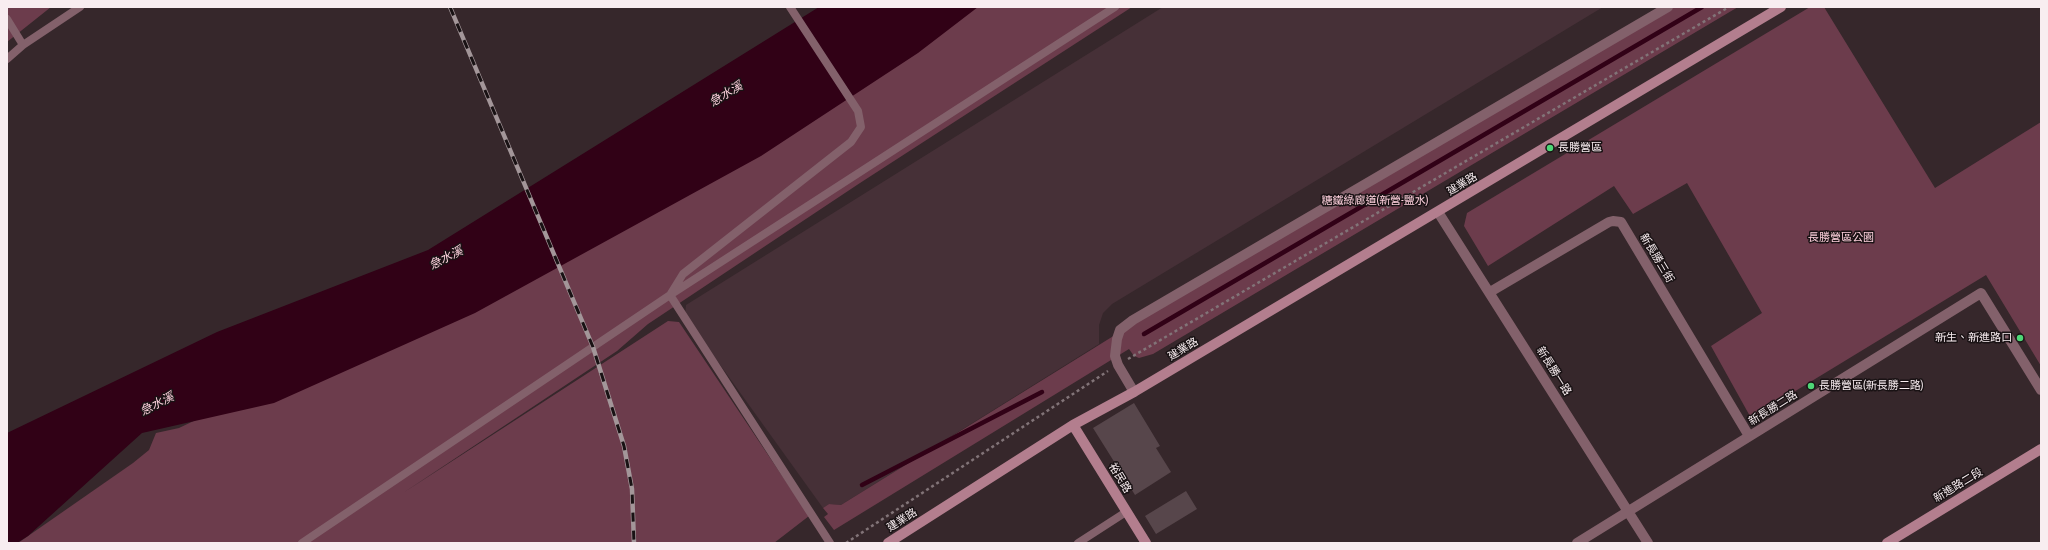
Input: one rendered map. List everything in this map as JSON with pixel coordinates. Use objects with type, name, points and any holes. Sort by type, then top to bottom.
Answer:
[{"type":"street","points":[[1134,392],[1118,365],[1115,356],[1117,339],[1120,330],[1132,320],[1668,7]]},
{"type":"street","name":"建業路","points":[[888,543],[1073,425],[1134,392],[1781,7]]},
{"type":"street","name":"新長勝一路","points":[[1438,212],[1648,543]]},
{"type":"street","name":"新長勝三街","points":[[1490,292],[1609,222],[1621,222],[1749,436]]},
{"type":"street","name":"新長勝二路","points":[[1577,543],[1981,293],[2041,390]]},
{"type":"street","name":"裕民路","points":[[1073,425],[1146,543]]},
{"type":"street","name":"新進路二段","points":[[1887,543],[2041,449]]},
{"type":"lane","points":[[7,59],[22,45],[80,7]]},
{"type":"lane","points":[[670,294],[683,274],[851,142],[861,126],[860,118],[839,81],[790,7]]},
{"type":"lane","points":[[302,543],[670,294],[1115,7]]},
{"type":"lane","points":[[7,19],[22,45]]},
{"type":"lane","points":[[670,294],[830,543]]},
{"type":"lane","points":[[1078,543],[1126,512]]},
{"type":"path","points":[[846,543],[1118,365],[1729,7]]},
{"type":"shaded area","points":[[1163,7],[1603,7],[1112,304],[1103,313],[1099,325],[1099,344],[841,505],[829,504],[823,508],[685,316],[686,305]]},
{"type":"green space","points":[[7,7],[51,7],[7,42]]},
{"type":"green space","points":[[942,7],[1132,7],[860,183],[648,324],[617,351],[403,493],[668,321],[679,322],[809,516],[774,543],[18,543],[133,463],[149,450],[156,433],[179,428],[265,387]]},
{"type":"green space","name":"糖鐵綠廊道(新營-鹽水)","points":[[1671,7],[1738,7],[1153,354],[1139,358],[1134,356],[1129,349],[834,530],[824,517],[828,514],[823,508],[829,504],[841,505],[1136,322]]},
{"type":"green space","name":"長勝營區公園","points":[[1810,7],[1824,7],[1935,188],[2041,122],[2041,366],[1986,275],[1751,418],[1711,346],[1762,313],[1687,183],[1633,214],[1614,186],[1488,266],[1464,226],[1467,213]]},
{"type":"water","name":"急水溪","points":[[819,7],[978,7],[918,53],[761,156],[475,313],[274,403],[142,433],[28,536],[17,543],[7,543],[7,433],[217,332],[428,250]]},
{"type":"building","points":[[1134,403],[1160,446],[1156,448],[1171,472],[1135,495],[1093,428]]},
{"type":"building","points":[[1186,491],[1197,509],[1156,534],[1145,516]]},
{"type":"waterway","points":[[1144,334],[1702,7]]},
{"type":"waterway","points":[[862,485],[1042,392]]},
{"type":"railway","points":[[450,7],[593,347],[624,446],[632,489],[634,543]]},
{"type":"place","name":"長勝營區","points":[[1550,148]]},
{"type":"place","name":"新生、新進路口","points":[[2020,338]]},
{"type":"place","name":"長勝營區(新長勝二路)","points":[[1811,386]]}]
